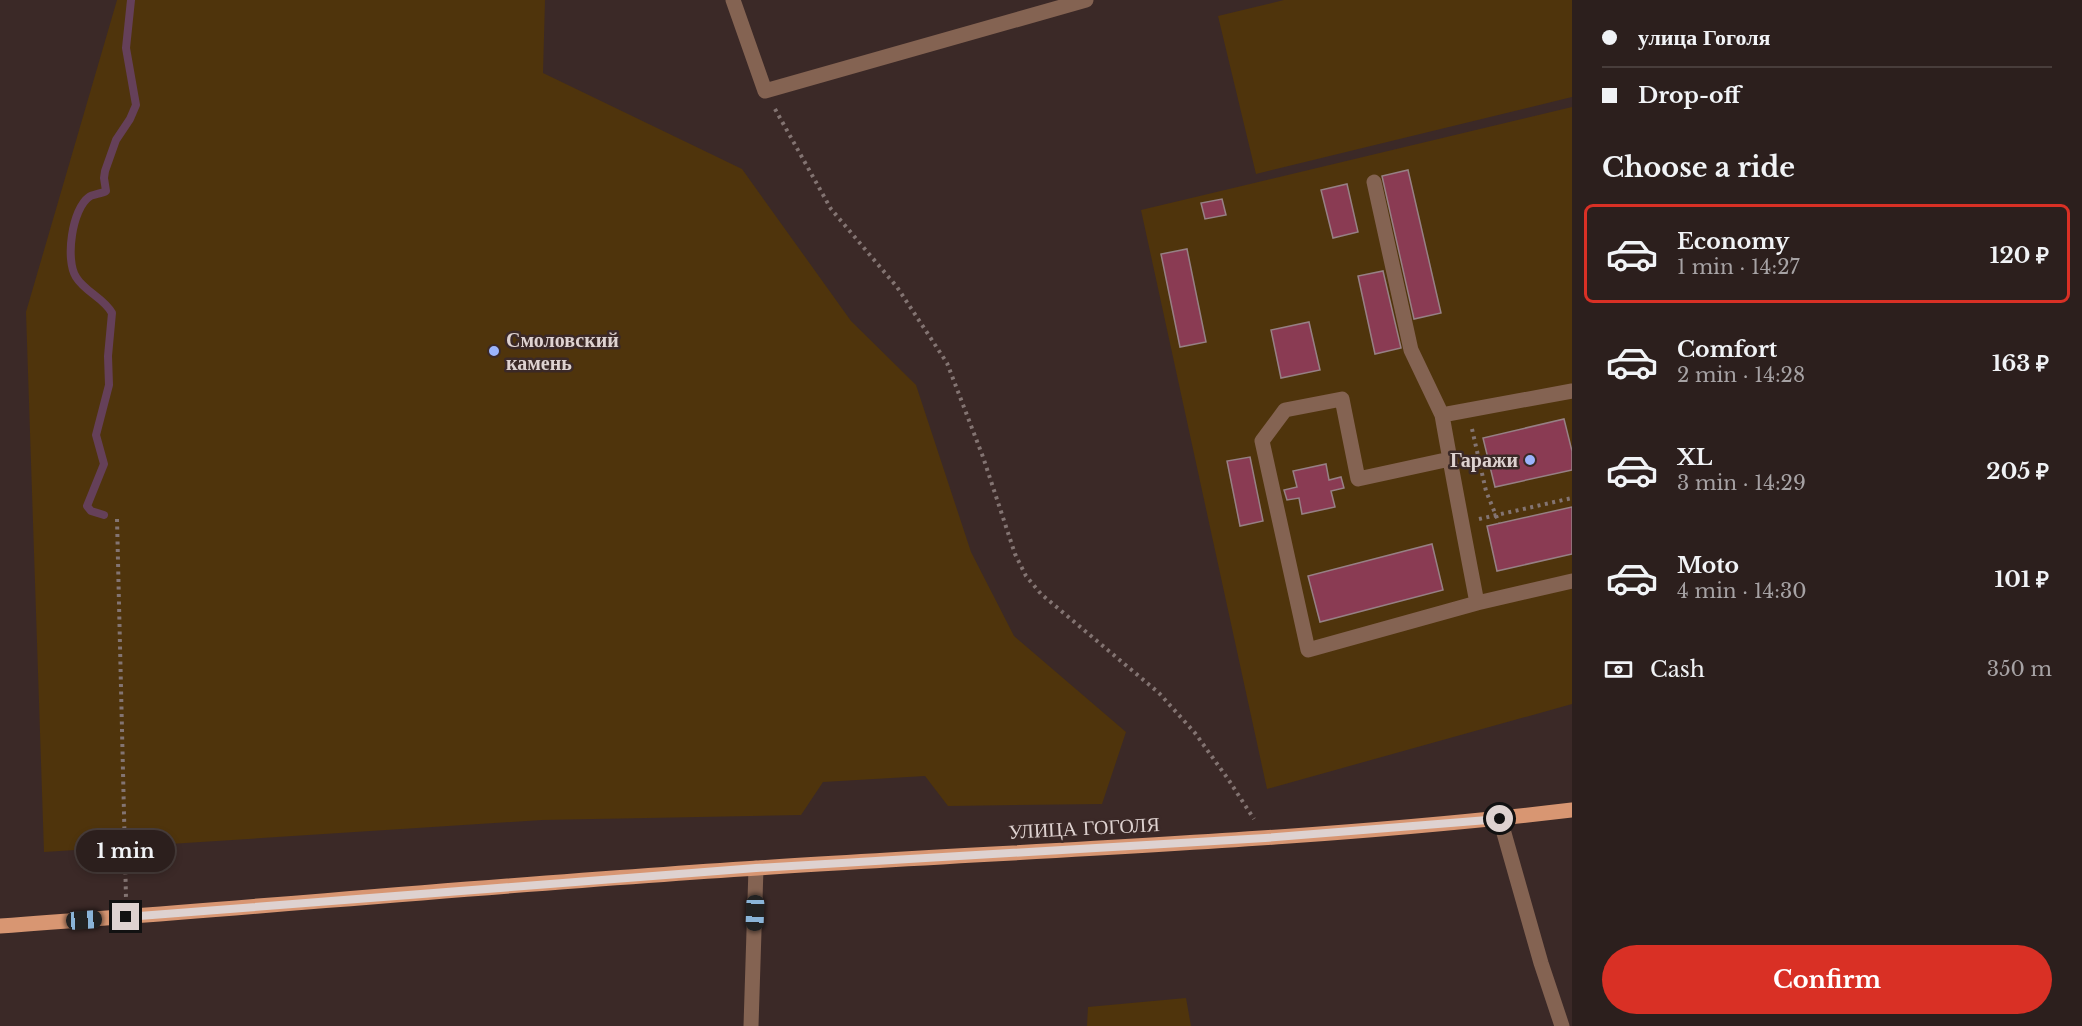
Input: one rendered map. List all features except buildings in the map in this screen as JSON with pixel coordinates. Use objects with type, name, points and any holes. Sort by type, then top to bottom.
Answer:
[{"type":"main road","name":"УЛИЦА ГОГОЛЯ","points":[[0,926],[756,868],[1265,838],[1500,819],[1572,810]]},
{"type":"street","points":[[733,0],[765,90],[1086,0]]},
{"type":"street","points":[[1374,183],[1411,350],[1442,415],[1477,603]]},
{"type":"street","points":[[1442,415],[1572,391]]},
{"type":"street","points":[[1450,459],[1358,479],[1342,399],[1285,410],[1262,441],[1308,650],[1477,603],[1572,581]]},
{"type":"street","points":[[1500,819],[1540,963],[1562,1026]]},
{"type":"street","points":[[752,1026],[756,868]]},
{"type":"path","points":[[765,90],[831,209],[897,287],[947,363],[983,457],[1015,554],[1026,576],[1041,594],[1160,693],[1202,742],[1228,778],[1265,838]]},
{"type":"path","points":[[1468,410],[1486,491],[1499,523]]},
{"type":"path","points":[[1462,522],[1572,498]]},
{"type":"path","points":[[117,519],[126,917]]},
{"type":"shaded area","points":[[117,0],[545,0],[543,73],[742,169],[851,321],[916,385],[971,552],[1014,636],[1126,732],[1102,804],[948,806],[925,776],[823,782],[801,815],[542,820],[44,852],[26,312]]},
{"type":"shaded area","points":[[1284,0],[1572,0],[1572,97],[1256,174],[1218,16]]},
{"type":"shaded area","points":[[1572,107],[1572,704],[1267,789],[1141,210]]},
{"type":"shaded area","points":[[1186,998],[1191,1026],[1087,1026],[1088,1007]]},
{"type":"waterway","points":[[104,515],[91,511],[87,506],[104,464],[96,435],[109,385],[108,356],[112,313],[76,277],[71,259],[71,247],[75,223],[83,203],[91,196],[106,191],[105,171],[116,140],[136,105],[126,48],[131,0]]},
{"type":"place","name":"Смоловский камень","points":[[494,351]]},
{"type":"place","name":"Гаражи","points":[[1530,460]]},
{"type":"route","points":[[126,917],[756,868],[1265,838],[1500,819]]}]
